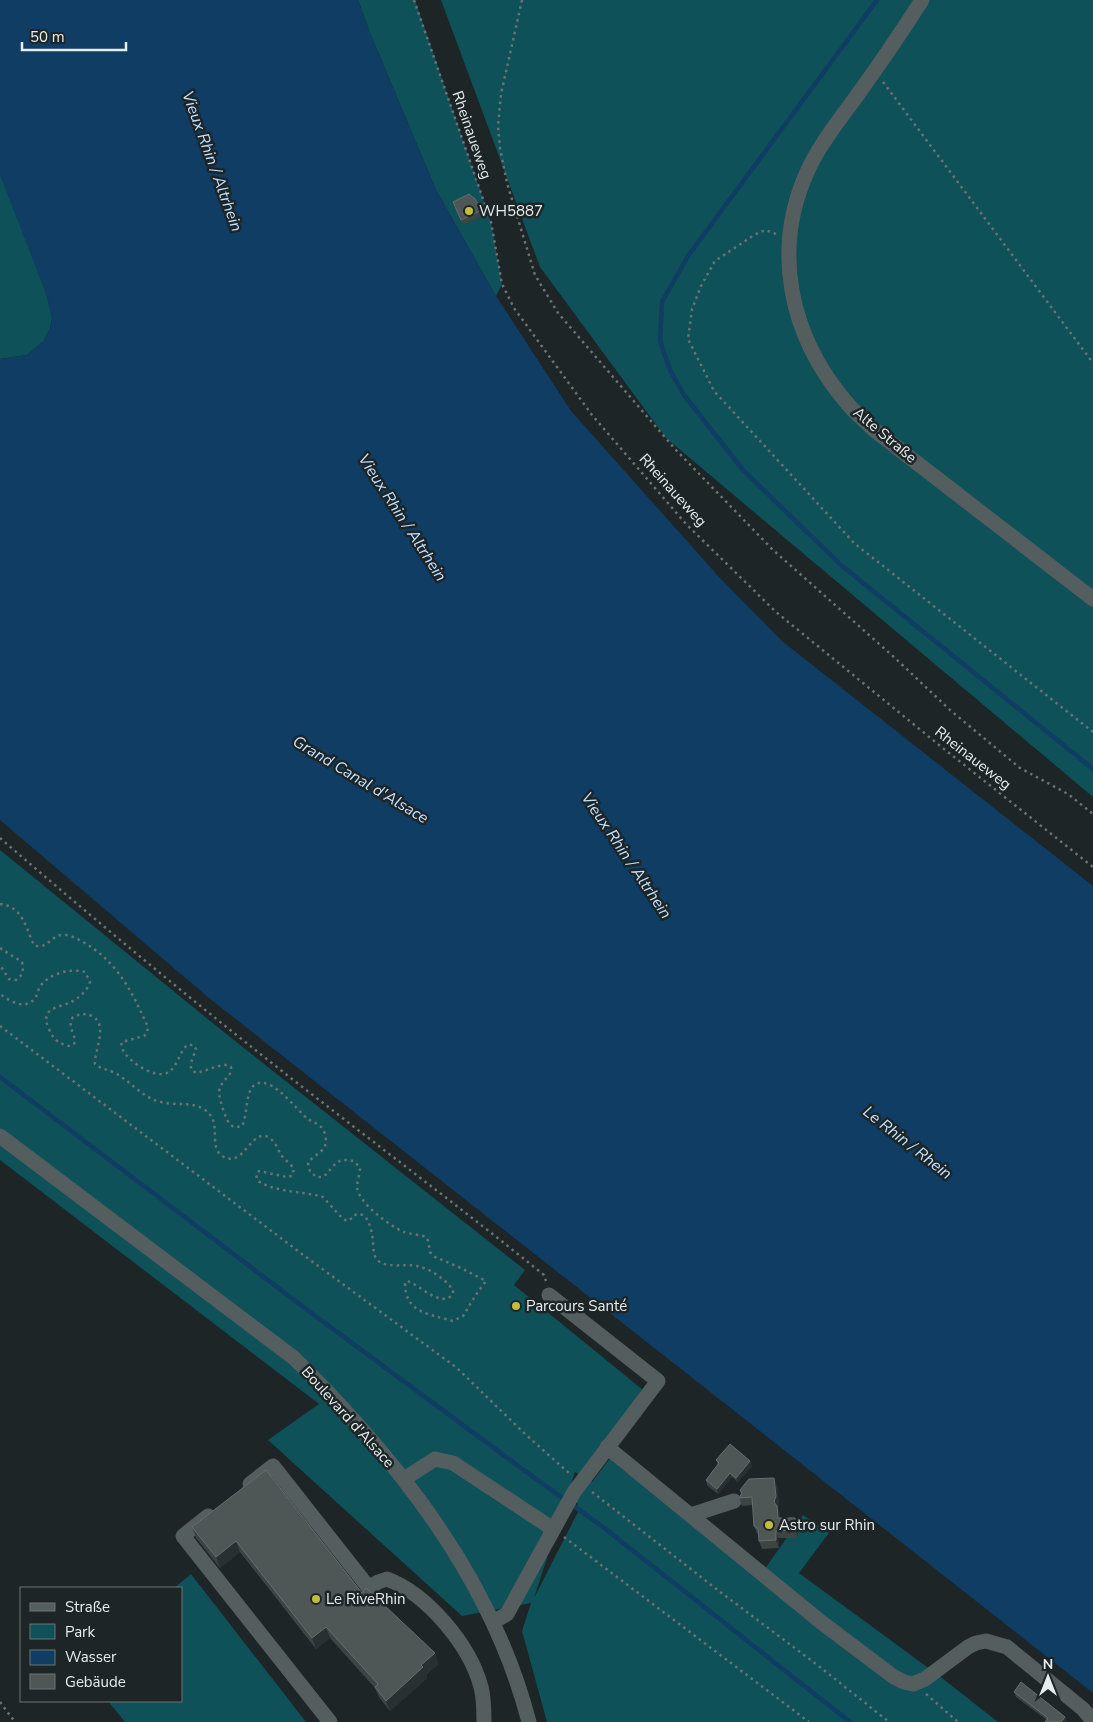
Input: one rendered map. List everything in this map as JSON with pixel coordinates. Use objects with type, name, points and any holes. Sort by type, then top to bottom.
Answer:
[{"type":"street","name":"Alte Straße","points":[[922,0],[831,131],[809,169],[798,196],[790,238],[788,261],[792,292],[799,321],[810,349],[846,403],[873,429],[1093,599]]},
{"type":"street","name":"Boulevard d'Alsace","points":[[0,1136],[294,1358],[335,1398],[404,1479],[458,1556],[493,1622],[516,1677],[529,1722]]},
{"type":"street","points":[[493,1622],[507,1614],[534,1555],[553,1529],[577,1488],[658,1381],[549,1295]]},
{"type":"street","points":[[607,1447],[821,1622],[894,1677],[913,1684],[930,1676],[968,1647],[986,1641],[1007,1647],[1084,1709],[1093,1721]]},
{"type":"street","points":[[404,1479],[435,1459],[453,1463],[553,1529]]},
{"type":"street","points":[[236,1495],[274,1466],[369,1588],[387,1578],[410,1590],[434,1611],[460,1643],[477,1674],[482,1688],[484,1722]]},
{"type":"street","points":[[691,1515],[734,1501]]},
{"type":"street","points":[[220,1507],[183,1536],[330,1722]]},
{"type":"path","name":"Rheinaueweg","points":[[414,0],[491,222],[502,284],[514,308],[592,415],[686,524],[776,612],[1093,867]]},
{"type":"path","points":[[522,0],[501,94],[498,126],[500,148],[507,183],[535,275],[558,314],[675,449],[773,550],[895,658],[950,710],[1020,768],[1068,794],[1093,814]]},
{"type":"path","points":[[875,70],[1093,363]]},
{"type":"path","points":[[790,238],[765,230],[754,235],[715,261],[701,286],[692,309],[688,339],[714,391],[854,544],[1093,732]]},
{"type":"path","points":[[0,838],[61,891],[242,1040],[481,1224],[544,1275],[549,1295]]},
{"type":"path","points":[[0,904],[11,906],[19,914],[27,925],[34,945],[38,947],[44,946],[57,935],[65,934],[89,945],[116,968],[128,985],[148,1027],[147,1033],[144,1036],[122,1042],[120,1047],[122,1052],[130,1059],[149,1072],[162,1075],[169,1073],[174,1067],[187,1045],[193,1045],[196,1049],[191,1069],[196,1073],[228,1065],[231,1067],[231,1072],[222,1083],[219,1092],[227,1121],[236,1128],[242,1126],[245,1120],[251,1089],[256,1084],[273,1085],[307,1119],[322,1127],[326,1138],[325,1145],[321,1152],[312,1157],[308,1163],[310,1171],[316,1177],[323,1177],[334,1163],[343,1159],[354,1161],[360,1168],[360,1178],[356,1185],[358,1192],[384,1222],[404,1232],[425,1236],[428,1239],[430,1252],[435,1257],[486,1281],[474,1296],[463,1316],[453,1322],[416,1309],[410,1304],[405,1292],[405,1283],[407,1281],[438,1298],[451,1297],[453,1290],[439,1276],[425,1269],[408,1265],[387,1265],[377,1260],[372,1234],[365,1216],[360,1214],[354,1215],[347,1220],[342,1218],[323,1197],[295,1193],[258,1182],[256,1175],[259,1171],[287,1177],[292,1176],[294,1173],[294,1169],[282,1156],[272,1140],[267,1137],[259,1137],[240,1156],[233,1159],[225,1158],[215,1146],[214,1119],[207,1111],[189,1104],[159,1102],[147,1096],[112,1071],[99,1068],[95,1064],[95,1052],[101,1032],[96,1018],[90,1015],[81,1014],[73,1017],[70,1021],[70,1028],[75,1040],[74,1044],[69,1046],[56,1040],[50,1033],[46,1023],[47,1016],[50,1011],[58,1006],[72,1002],[88,989],[90,982],[85,972],[70,970],[55,975],[44,982],[34,999],[25,1005],[18,1004],[0,994]]},
{"type":"path","points":[[0,948],[22,962],[24,970],[16,980],[9,979],[0,966]]},
{"type":"path","points":[[0,1026],[306,1257],[457,1368],[577,1488],[820,1667],[889,1722]]},
{"type":"path","points":[[553,1529],[809,1722]]},
{"type":"path","points":[[913,1684],[958,1722]]},
{"type":"path","points":[[0,1702],[15,1722]]},
{"type":"green space","points":[[358,0],[415,0],[491,222],[502,284],[496,296],[436,190]]},
{"type":"green space","points":[[441,0],[1093,0],[1093,797],[666,438],[540,267]]},
{"type":"green space","points":[[0,169],[47,296],[52,318],[44,341],[27,355],[0,359]]},
{"type":"green space","points":[[0,850],[225,1033],[525,1270],[514,1285],[648,1394],[586,1477],[592,1482],[611,1457],[759,1577],[803,1515],[829,1533],[799,1573],[942,1678],[998,1722],[547,1722],[522,1631],[531,1603],[462,1616],[268,1440],[319,1404],[0,1160]],"holes":[[[575,1472],[585,1477],[574,1492],[579,1510],[534,1598]]]},
{"type":"green space","points":[[191,1574],[306,1722],[125,1722],[109,1702],[182,1702],[182,1587],[175,1587]]},
{"type":"water","points":[[0,0],[358,0],[436,190],[496,296],[571,411],[720,578],[782,641],[1093,886],[1093,1693],[209,998],[0,820],[0,359],[27,355],[44,341],[52,318],[47,296],[0,175]]},
{"type":"building","name":"WH5887","points":[[469,194],[475,199],[482,210],[461,220],[453,202]]},
{"type":"building","points":[[730,1444],[750,1461],[736,1478],[730,1473],[717,1489],[706,1480],[719,1463],[716,1460]]},
{"type":"building","name":"Le RiveRhin","points":[[266,1470],[362,1593],[366,1588],[435,1653],[421,1665],[423,1667],[386,1701],[375,1687],[378,1684],[326,1627],[312,1638],[236,1541],[216,1557],[192,1527]]},
{"type":"building","name":"Astro sur Rhin","points":[[774,1478],[776,1496],[774,1502],[777,1506],[778,1518],[795,1518],[795,1530],[776,1531],[776,1540],[759,1541],[758,1529],[754,1526],[752,1497],[739,1498],[742,1493],[740,1490],[749,1479]]},
{"type":"building","points":[[1021,1682],[1065,1717],[1061,1722],[1045,1722],[1048,1718],[1014,1692]]},
{"type":"waterway","points":[[877,0],[688,256],[662,302],[660,341],[670,370],[684,395],[743,470],[841,565],[1093,769]]},
{"type":"waterway","points":[[0,1077],[306,1309],[603,1527],[850,1722]]},
{"type":"place","name":"WH5887","points":[[469,211]]},
{"type":"place","name":"Parcours Santé","points":[[516,1306]]},
{"type":"place","name":"Astro sur Rhin","points":[[769,1525]]},
{"type":"place","name":"Le RiveRhin","points":[[316,1599]]},
{"type":"water label","name":"Vieux Rhin / Altrhein","points":[[213,161]]},
{"type":"water label","name":"Vieux Rhin / Altrhein","points":[[403,517]]},
{"type":"water label","name":"Grand Canal d'Alsace","points":[[361,779]]},
{"type":"water label","name":"Vieux Rhin / Altrhein","points":[[627,855]]},
{"type":"water label","name":"Le Rhin / Rhein","points":[[908,1142]]}]
